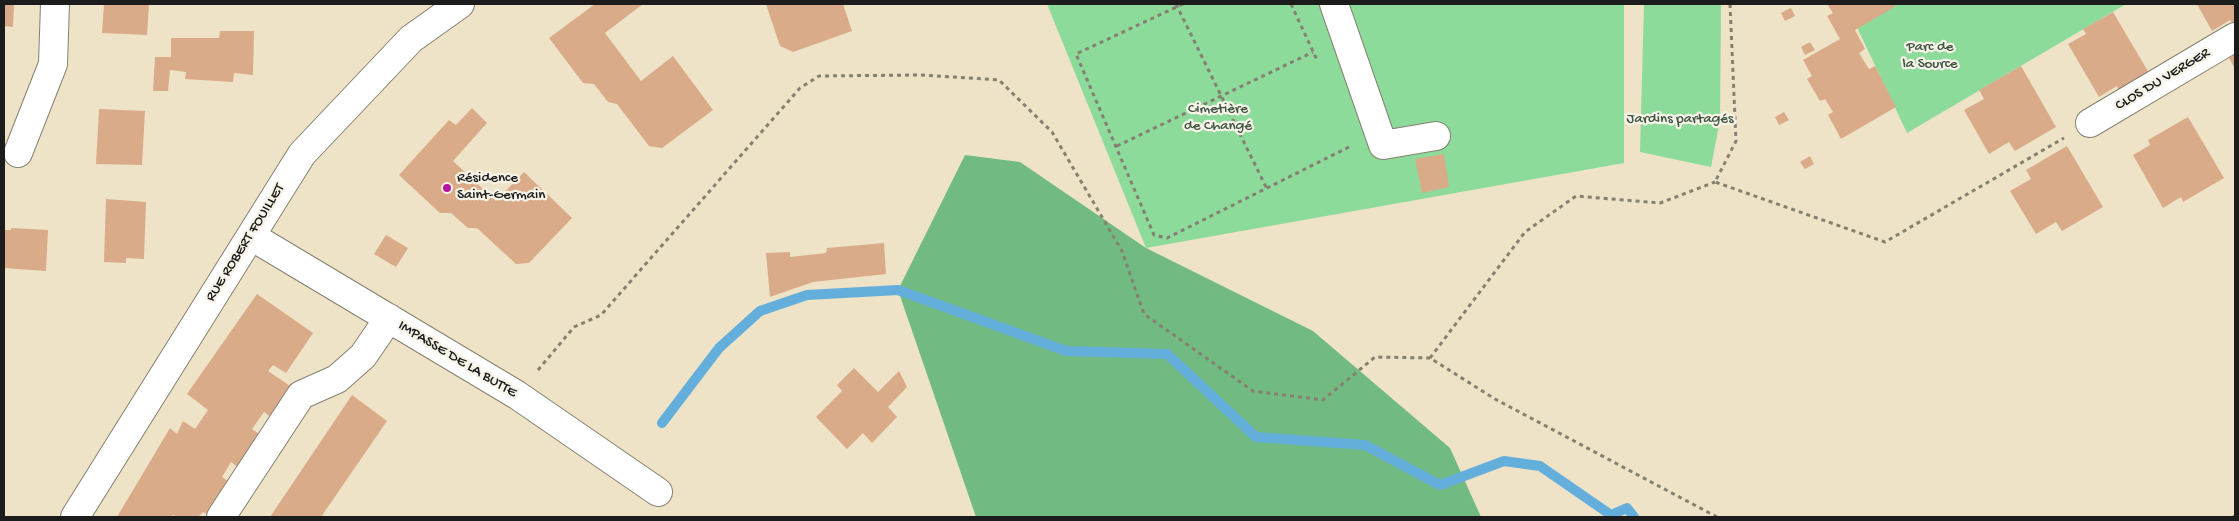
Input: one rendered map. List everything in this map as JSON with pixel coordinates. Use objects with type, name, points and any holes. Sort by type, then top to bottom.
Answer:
[{"type":"street","points":[[18,153],[53,64],[55,4]]},
{"type":"street","name":"RUE ROBERT FOUILLET","points":[[74,517],[302,154],[411,39],[460,4]]},
{"type":"street","points":[[1334,4],[1384,145],[1436,136]]},
{"type":"street","name":"CLOS DU VERGER","points":[[2090,123],[2235,37]]},
{"type":"street","name":"IMPASSE DE LA BUTTE","points":[[252,236],[516,396],[658,492]]},
{"type":"street","points":[[221,517],[301,394],[337,379],[363,356],[389,318]]},
{"type":"path","points":[[1183,4],[1177,5],[1076,54],[1154,235],[1167,238],[1379,133]]},
{"type":"path","points":[[1715,182],[1736,141],[1730,4]]},
{"type":"path","points":[[1177,5],[1267,188]]},
{"type":"path","points":[[1117,146],[1313,52]]},
{"type":"path","points":[[516,396],[574,327],[601,316],[800,88],[819,76],[920,75],[999,80],[1052,132],[1122,251],[1144,314],[1254,391],[1323,400],[1375,357],[1430,358],[1495,399],[1718,517]]},
{"type":"path","points":[[1430,358],[1526,232],[1576,196],[1660,203],[1715,182],[1885,242],[2090,123]]},
{"type":"green space","name":"Cimetière de Changé","points":[[1047,4],[1624,4],[1624,163],[1146,248]]},
{"type":"green space","name":"Jardins partagés","points":[[1644,4],[1721,4],[1720,120],[1711,167],[1640,152]]},
{"type":"green space","name":"Parc de la Source","points":[[1846,4],[2126,4],[1907,133]]},
{"type":"green space","points":[[965,155],[1020,162],[1146,248],[1313,331],[1450,448],[1481,517],[976,517],[898,290]]},
{"type":"building","points":[[4,4],[14,4],[13,27],[4,26]]},
{"type":"building","points":[[104,4],[149,4],[147,35],[102,33]]},
{"type":"building","points":[[595,4],[643,4],[605,33],[641,81],[673,56],[713,110],[662,148],[649,146],[617,104],[608,102],[594,84],[583,83],[549,38]]},
{"type":"building","points":[[766,4],[843,4],[852,31],[793,52],[780,46]]},
{"type":"building","points":[[1827,4],[1894,4],[1896,6],[1855,30],[1865,49],[1859,53],[1869,69],[1875,66],[1896,107],[1841,139],[1828,115],[1833,112],[1825,99],[1820,101],[1807,79],[1812,76],[1803,60],[1840,39],[1827,16],[1833,13]]},
{"type":"building","points":[[2197,4],[2235,4],[2235,23],[2233,25],[2230,20],[2212,31]]},
{"type":"building","points":[[1791,8],[1795,16],[1785,21],[1781,13]]},
{"type":"building","points":[[2113,12],[2149,73],[2119,91],[2117,86],[2099,97],[2068,44],[2086,34],[2083,29]]},
{"type":"building","points":[[220,31],[254,31],[253,75],[234,73],[233,82],[185,79],[186,72],[170,70],[168,91],[153,91],[155,57],[171,57],[171,38],[219,38]]},
{"type":"building","points":[[1810,42],[1815,50],[1805,55],[1801,47]]},
{"type":"building","points":[[2235,54],[2235,69],[2229,58]]},
{"type":"building","points":[[2021,66],[2056,127],[2015,151],[2009,142],[1989,154],[1964,110],[1984,99],[1979,90]]},
{"type":"building","name":"Résidence Saint-Germain","points":[[472,108],[487,123],[453,161],[496,201],[524,172],[572,218],[529,263],[516,264],[477,228],[468,228],[451,213],[440,213],[399,175],[449,120],[456,125]]},
{"type":"building","points":[[99,109],[145,111],[142,165],[96,164]]},
{"type":"building","points":[[1784,112],[1789,120],[1779,125],[1775,117]]},
{"type":"building","points":[[2188,117],[2224,178],[2183,202],[2181,197],[2163,208],[2133,155],[2150,145],[2148,140]]},
{"type":"building","points":[[2067,146],[2103,207],[2062,231],[2056,222],[2036,234],[2010,191],[2031,179],[2026,170]]},
{"type":"building","points":[[1444,154],[1449,187],[1422,193],[1415,159]]},
{"type":"building","points":[[1810,156],[1814,164],[1805,169],[1800,162]]},
{"type":"building","points":[[106,199],[146,202],[144,259],[126,258],[126,263],[104,262]]},
{"type":"building","points":[[11,228],[48,230],[46,271],[4,268],[4,230],[11,230]]},
{"type":"building","points":[[386,235],[408,248],[396,267],[374,254]]},
{"type":"building","points":[[884,243],[886,274],[813,282],[770,297],[766,253],[790,252],[790,257],[826,253],[827,248]]},
{"type":"building","points":[[257,294],[313,333],[286,373],[273,365],[268,371],[296,390],[275,420],[264,412],[252,429],[265,438],[242,470],[231,462],[222,477],[232,484],[212,517],[203,512],[198,517],[177,517],[173,515],[171,517],[117,517],[170,428],[177,434],[183,421],[195,429],[208,410],[187,394]]},
{"type":"building","points":[[854,368],[878,392],[899,371],[907,387],[888,407],[897,417],[872,443],[863,433],[847,449],[816,417],[842,391],[837,385]]},
{"type":"building","points":[[352,395],[387,421],[321,517],[270,517]]},
{"type":"waterway","points":[[662,423],[719,348],[760,311],[807,295],[898,290],[1066,351],[1167,354],[1256,437],[1365,445],[1440,485],[1504,461],[1540,466],[1611,515],[1627,508],[1634,517]]},
{"type":"place","name":"Résidence Saint-Germain","points":[[447,188]]}]
